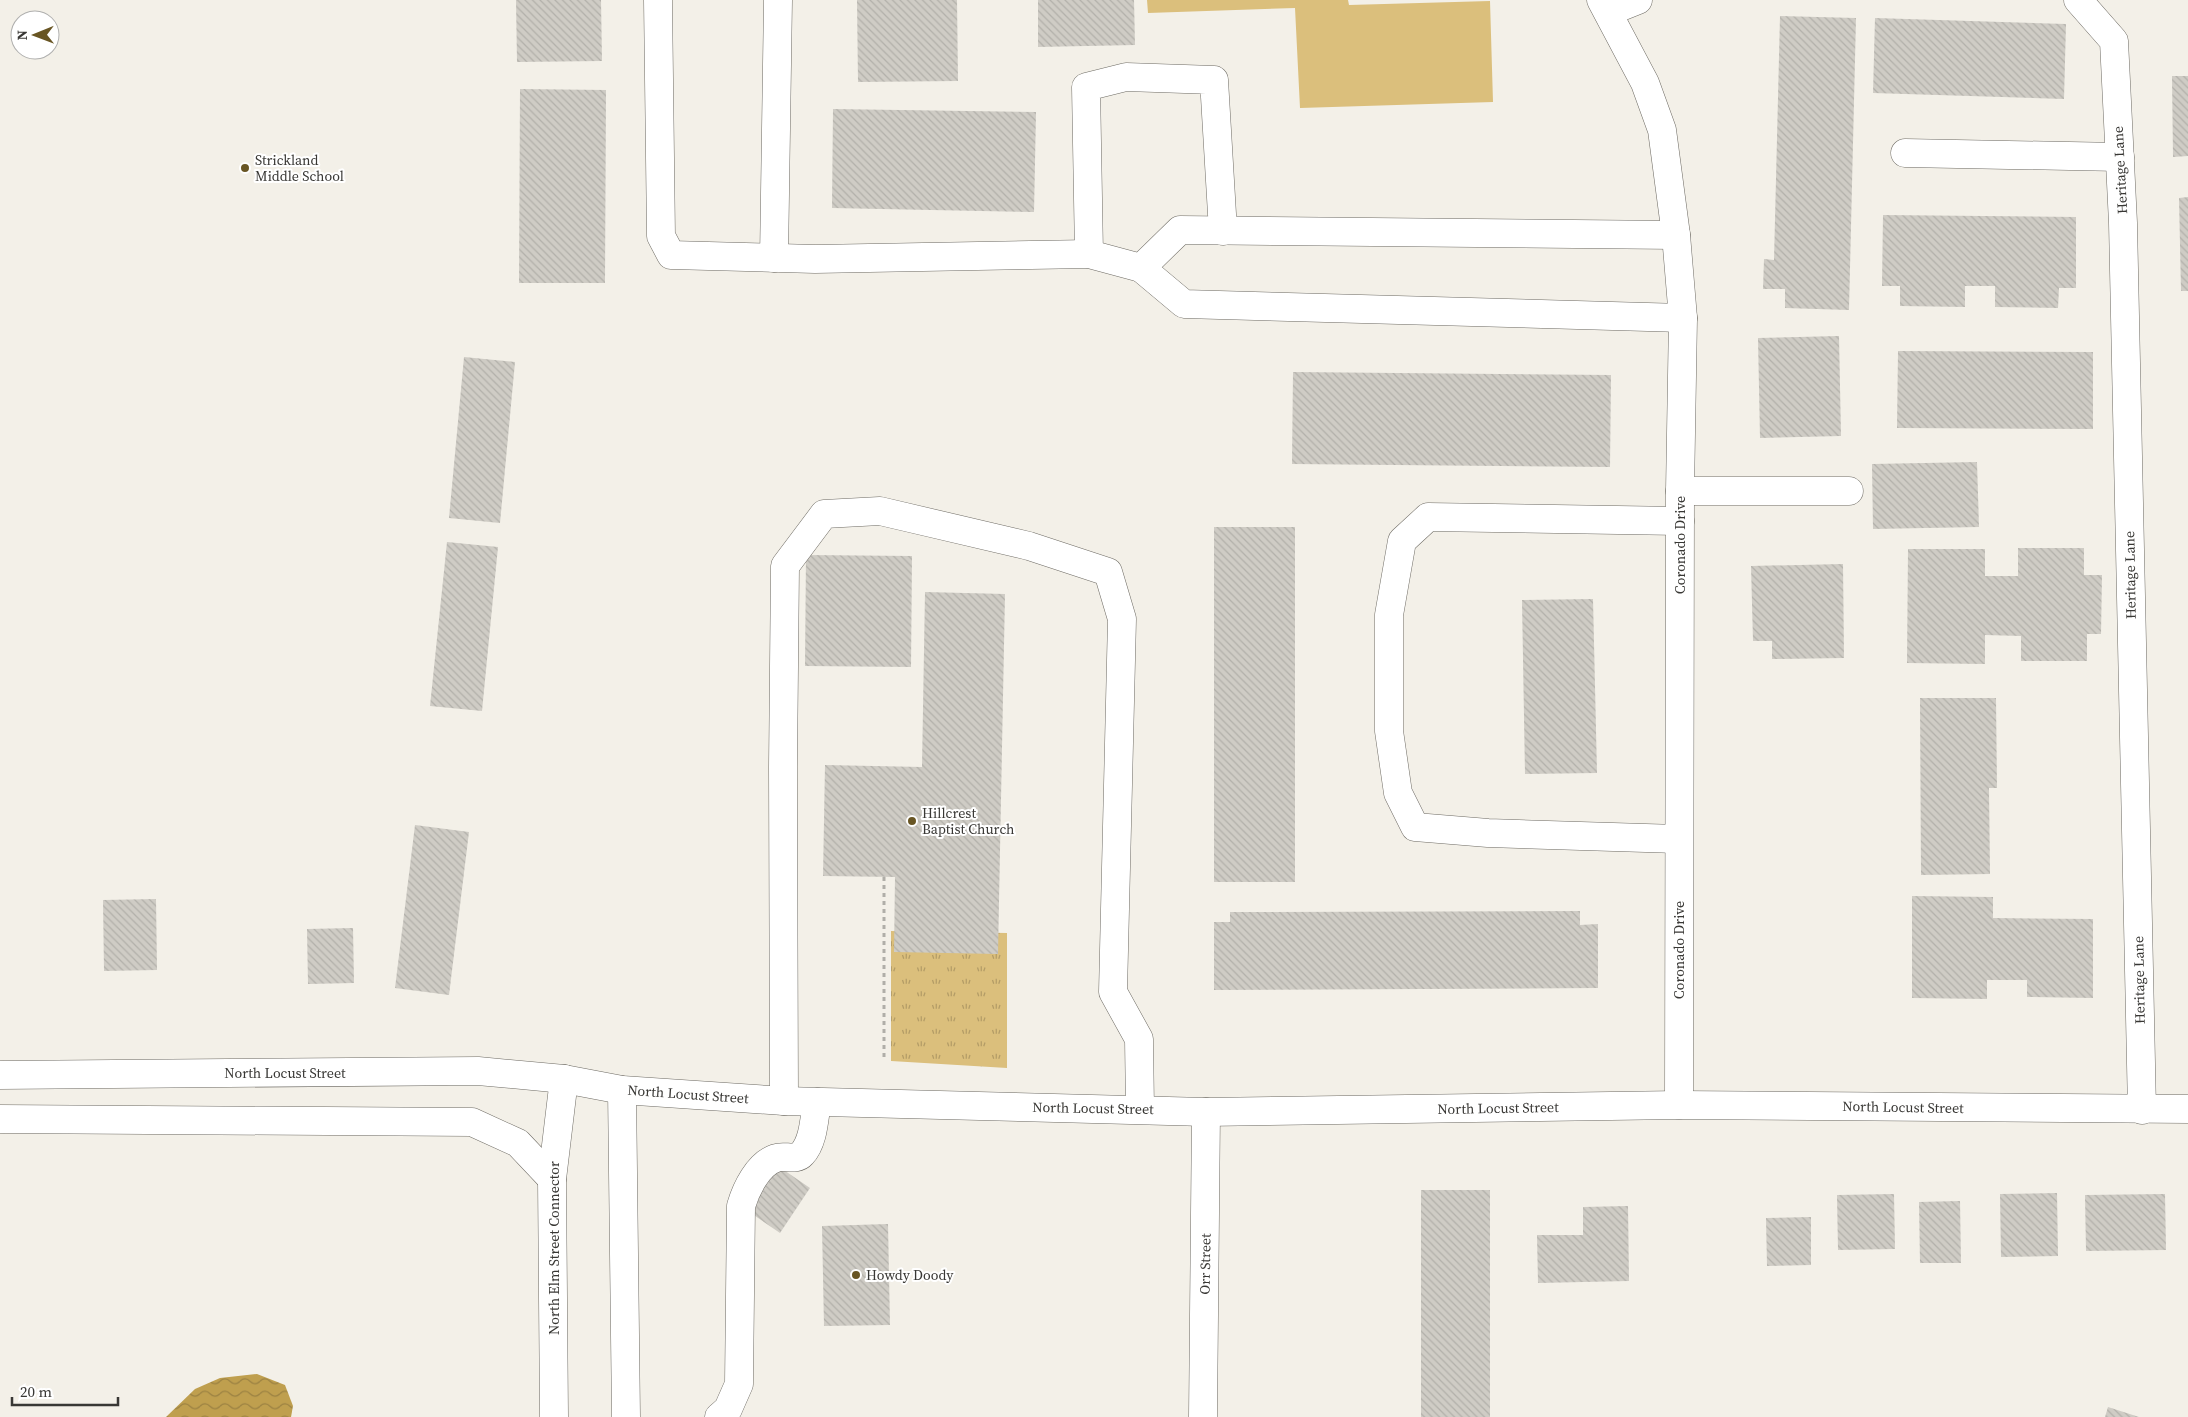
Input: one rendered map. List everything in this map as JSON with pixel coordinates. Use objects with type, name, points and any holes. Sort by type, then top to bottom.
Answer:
[{"type":"main road","points":[[658,0],[661,236],[671,255],[816,259],[1089,254],[1141,268],[1184,304],[1683,318]]},
{"type":"main road","points":[[774,258],[778,0]]},
{"type":"main road","points":[[1605,6],[1638,0]]},
{"type":"main road","name":"Heritage Lane","points":[[2078,0],[2114,41],[2120,157],[2142,1110]]},
{"type":"main road","name":"Coronado Drive","points":[[1605,6],[1645,82],[1662,130],[1676,235],[1683,318],[1678,839],[1679,1105]]},
{"type":"main road","points":[[1089,254],[1086,87],[1126,77],[1214,80],[1223,231]]},
{"type":"main road","points":[[1905,153],[2120,157]]},
{"type":"main road","points":[[1141,268],[1180,230],[1676,235]]},
{"type":"main road","points":[[1680,490],[1849,490]]},
{"type":"main road","points":[[784,1101],[785,566],[824,514],[880,511],[1029,546],[1108,572],[1122,619],[1113,992],[1140,1039],[1140,1109]]},
{"type":"main road","points":[[1678,839],[1488,833],[1415,827],[1398,794],[1389,731],[1389,624],[1402,541],[1428,517],[1680,521]]},
{"type":"main road","name":"North Locust Street","points":[[0,1074],[478,1071],[564,1079],[622,1090],[784,1101],[1206,1112],[1679,1105],[2188,1109]]},
{"type":"main road","name":"North Elm Street Connector","points":[[554,1417],[552,1179],[564,1079]]},
{"type":"main road","points":[[622,1090],[626,1417]]},
{"type":"main road","points":[[719,1417],[728,1409],[739,1384],[740,1206],[751,1182],[764,1164],[777,1157],[798,1157],[803,1154],[810,1141],[817,1102]]},
{"type":"main road","name":"Orr Street","points":[[1203,1417],[1206,1112]]},
{"type":"main road","points":[[0,1119],[472,1122],[518,1142],[552,1179]]},
{"type":"path","points":[[884,877],[884,1058]]},
{"type":"green space","points":[[1147,0],[1348,0],[1349,5],[1490,1],[1493,102],[1300,108],[1295,8],[1148,13]]},
{"type":"green space","points":[[891,931],[1007,933],[1007,1068],[891,1061]]},
{"type":"water","points":[[257,1374],[285,1385],[293,1406],[291,1417],[166,1417],[195,1389],[220,1378]]},
{"type":"building","points":[[516,0],[601,0],[602,61],[517,62]]},
{"type":"building","points":[[857,0],[957,0],[958,81],[858,82]]},
{"type":"building","points":[[1038,0],[1134,0],[1135,45],[1038,47]]},
{"type":"building","points":[[1780,16],[1856,18],[1849,310],[1785,308],[1785,289],[1763,289],[1764,259],[1774,260]]},
{"type":"building","points":[[1875,18],[2066,24],[2064,99],[1873,93]]},
{"type":"building","points":[[2172,76],[2188,76],[2188,156],[2173,157]]},
{"type":"building","points":[[520,89],[606,90],[605,283],[519,283]]},
{"type":"building","points":[[833,109],[1036,112],[1034,212],[832,208]]},
{"type":"building","points":[[2188,197],[2188,291],[2181,291],[2179,198]]},
{"type":"building","points":[[1883,215],[2076,217],[2076,288],[2059,288],[2058,308],[1995,307],[1995,286],[1965,286],[1965,307],[1900,306],[1900,286],[1882,286]]},
{"type":"building","points":[[1839,336],[1841,436],[1760,438],[1758,338]]},
{"type":"building","points":[[1898,351],[2093,352],[2093,429],[1897,428]]},
{"type":"building","points":[[464,357],[515,362],[500,523],[449,518]]},
{"type":"building","points":[[1293,372],[1611,375],[1610,467],[1292,464]]},
{"type":"building","points":[[1977,462],[1979,527],[1873,529],[1872,464]]},
{"type":"building","points":[[1214,527],[1295,527],[1295,882],[1214,882]]},
{"type":"building","points":[[447,542],[498,547],[482,711],[430,706]]},
{"type":"building","points":[[2018,548],[2084,548],[2084,575],[2102,575],[2101,634],[2087,634],[2087,661],[2021,661],[2021,636],[1985,635],[1985,664],[1907,663],[1908,549],[1985,549],[1985,576],[2018,576]]},
{"type":"building","points":[[806,555],[912,556],[911,667],[805,666]]},
{"type":"building","points":[[1843,564],[1844,658],[1772,659],[1772,641],[1753,641],[1751,566]]},
{"type":"building","name":"Hillcrest Baptist Church","points":[[925,592],[1005,594],[998,954],[894,952],[895,877],[823,876],[825,765],[922,767]]},
{"type":"building","points":[[1593,599],[1597,773],[1525,774],[1522,600]]},
{"type":"building","points":[[1920,698],[1996,698],[1997,788],[1989,788],[1990,874],[1921,875]]},
{"type":"building","points":[[415,825],[469,832],[449,995],[395,988]]},
{"type":"building","points":[[1912,896],[1993,897],[1993,918],[2093,919],[2093,998],[2027,997],[2027,980],[1987,980],[1987,999],[1912,998]]},
{"type":"building","points":[[156,899],[157,970],[104,971],[103,900]]},
{"type":"building","points":[[1580,911],[1580,925],[1598,924],[1598,988],[1214,990],[1214,922],[1230,922],[1230,912]]},
{"type":"building","points":[[353,928],[354,983],[308,984],[307,929]]},
{"type":"building","points":[[775,1164],[810,1188],[780,1233],[745,1209]]},
{"type":"building","points":[[1421,1190],[1490,1190],[1490,1417],[1421,1417]]},
{"type":"building","points":[[2057,1193],[2058,1256],[2001,1257],[2000,1194]]},
{"type":"building","points":[[1894,1194],[1895,1249],[1838,1250],[1837,1195]]},
{"type":"building","points":[[2165,1194],[2166,1250],[2086,1251],[2085,1195]]},
{"type":"building","points":[[1960,1201],[1961,1263],[1920,1263],[1919,1202]]},
{"type":"building","points":[[1628,1206],[1629,1281],[1538,1283],[1537,1235],[1583,1235],[1583,1207]]},
{"type":"building","points":[[1811,1217],[1811,1265],[1767,1266],[1766,1218]]},
{"type":"building","name":"Howdy Doody","points":[[888,1224],[890,1325],[824,1326],[822,1226]]},
{"type":"building","points":[[2108,1407],[2139,1417],[2105,1417]]},
{"type":"place","name":"Strickland Middle School","points":[[245,168]]},
{"type":"place","name":"Hillcrest Baptist Church","points":[[912,821]]},
{"type":"place","name":"Howdy Doody","points":[[856,1275]]}]
